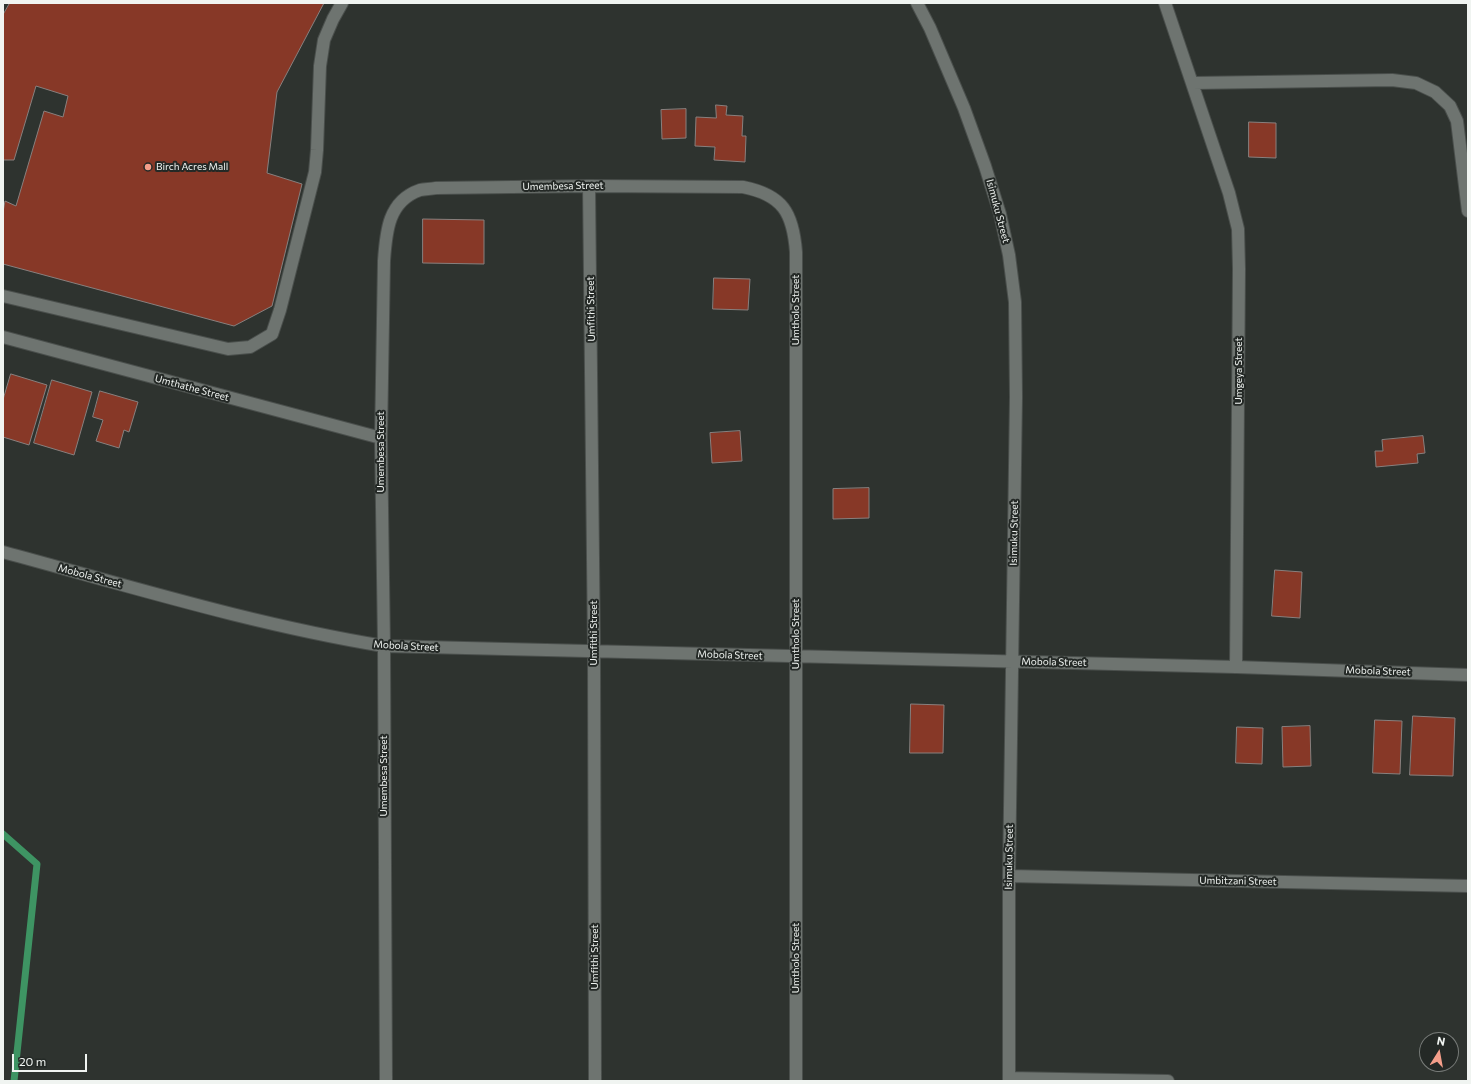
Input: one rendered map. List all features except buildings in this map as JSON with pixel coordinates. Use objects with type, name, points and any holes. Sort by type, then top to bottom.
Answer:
[{"type":"street","points":[[3,296],[228,348],[250,347],[272,334],[280,310],[315,172],[320,66],[324,40],[332,19],[342,3]]},
{"type":"street","name":"Isimuku Street","points":[[917,3],[930,28],[964,108],[985,166],[1000,214],[1009,255],[1015,302],[1016,351],[1013,661],[1009,876],[1009,1079]]},
{"type":"street","name":"Umgeya Street","points":[[1165,3],[1229,193],[1238,229],[1239,277],[1236,667]]},
{"type":"street","points":[[1193,83],[1392,80],[1416,83],[1435,92],[1450,106],[1457,122],[1468,211]]},
{"type":"street","name":"Umembesa Street","points":[[386,1081],[384,646],[381,438],[385,242],[390,221],[396,206],[405,198],[420,190],[436,188],[589,186],[743,187],[757,190],[771,196]]},
{"type":"street","name":"Umfithi Street","points":[[589,186],[594,651],[595,1081]]},
{"type":"street","name":"Umtholo Street","points":[[771,196],[783,206],[791,220],[796,252],[796,1081]]},
{"type":"street","name":"Umthathe Street","points":[[3,337],[381,438]]},
{"type":"street","name":"Mobola Street","points":[[3,552],[238,616],[331,638],[384,646],[1013,661],[1468,674]]},
{"type":"street","name":"Umbitzani Street","points":[[1009,876],[1468,886]]},
{"type":"street","points":[[1009,1079],[1168,1081]]},
{"type":"waterway","points":[[3,834],[37,864],[14,1081]]},
{"type":"place","name":"Birch Acres Mall","points":[[148,167]]}]
